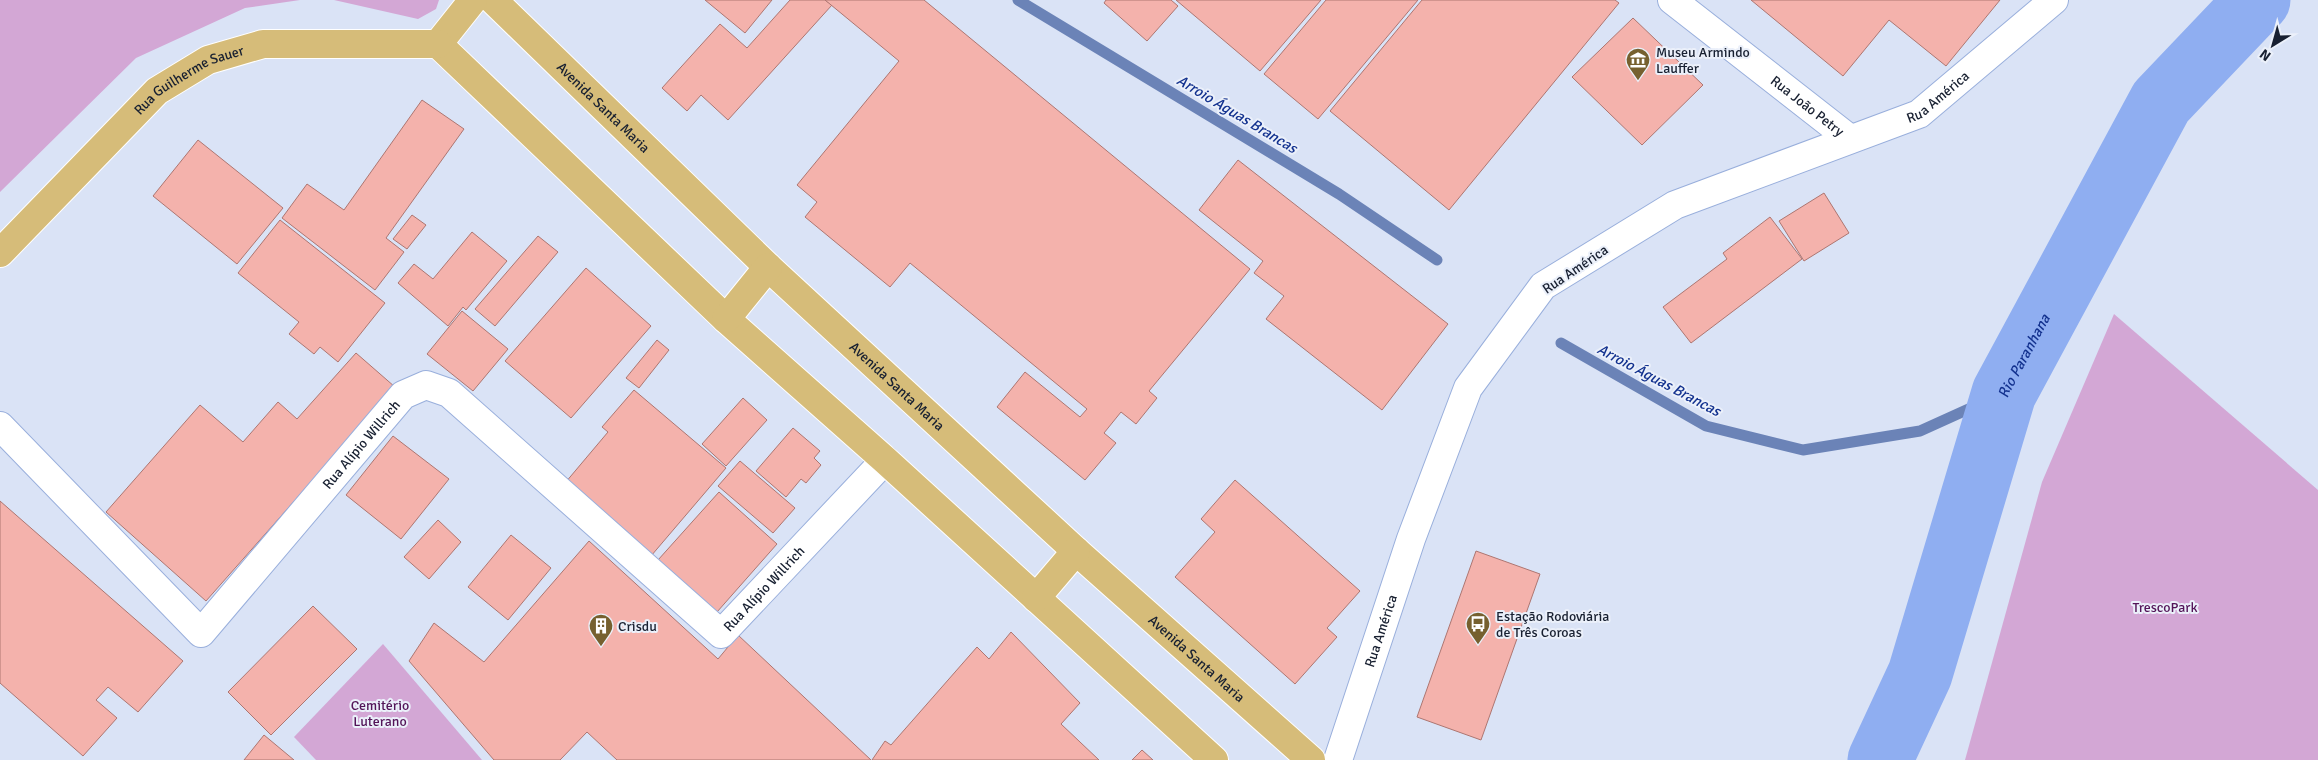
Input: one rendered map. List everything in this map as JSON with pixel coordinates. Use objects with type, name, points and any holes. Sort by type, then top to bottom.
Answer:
[{"type":"main road","points":[[473,0],[438,44],[726,318],[1214,760]]},
{"type":"main road","name":"Avenida Santa Maria","points":[[493,0],[768,268],[1076,551],[1311,760]]},
{"type":"main road","name":"Rua Guilherme Sauer","points":[[0,253],[157,91],[208,60],[263,44],[438,44]]},
{"type":"main road","points":[[726,318],[768,268]]},
{"type":"main road","points":[[1036,598],[1076,551]]},
{"type":"street","name":"Rua João Petry","points":[[1672,0],[1850,139]]},
{"type":"street","name":"Rua América","points":[[1338,760],[1411,539],[1468,388],[1543,286],[1674,205],[1919,114],[2054,0]]},
{"type":"street","name":"Rua Alípio Willrich","points":[[0,426],[201,633],[403,395],[426,385],[449,393],[721,634],[885,460]]},
{"type":"green space","points":[[0,0],[300,0],[245,8],[136,58],[0,192]]},
{"type":"green space","points":[[334,0],[439,0],[436,9],[418,19]]},
{"type":"green space","name":"TrescoPark","points":[[2114,314],[2318,490],[2318,760],[1965,760],[2042,482]]},
{"type":"green space","name":"Cemitério Luterano","points":[[383,644],[482,760],[316,760],[294,737]]},
{"type":"building","points":[[705,0],[772,0],[745,33]]},
{"type":"building","points":[[790,0],[825,0],[832,5],[728,120],[701,95],[687,111],[662,88],[720,24],[747,48]]},
{"type":"building","points":[[825,0],[924,0],[1250,269],[1149,391],[1157,398],[1136,424],[1121,412],[1104,433],[1116,443],[1085,480],[997,407],[1025,372],[1080,417],[1087,409],[910,263],[890,287],[805,217],[817,202],[797,185],[899,61]]},
{"type":"building","points":[[1106,0],[1171,0],[1178,6],[1147,41],[1104,3]]},
{"type":"building","points":[[1176,0],[1321,0],[1260,71]]},
{"type":"building","points":[[1326,0],[1418,0],[1318,119],[1264,74]]},
{"type":"building","points":[[1422,0],[1615,0],[1619,3],[1449,210],[1330,111]]},
{"type":"building","points":[[1751,0],[2000,0],[1946,66],[1889,20],[1843,76]]},
{"type":"building","name":"Museu Armindo Lauffer","points":[[1633,18],[1703,85],[1642,145],[1572,77]]},
{"type":"building","points":[[422,100],[464,129],[386,238],[404,252],[375,290],[282,218],[307,184],[344,210]]},
{"type":"building","points":[[198,140],[283,208],[237,264],[153,196]]},
{"type":"building","points":[[1238,160],[1448,324],[1382,410],[1266,319],[1284,296],[1254,273],[1263,261],[1199,210]]},
{"type":"building","points":[[1824,193],[1849,233],[1804,261],[1779,221]]},
{"type":"building","points":[[412,215],[426,225],[407,249],[393,239]]},
{"type":"building","points":[[1770,217],[1802,259],[1691,343],[1663,307],[1727,259],[1723,253]]},
{"type":"building","points":[[280,220],[385,303],[338,362],[320,347],[314,354],[289,334],[299,322],[238,273]]},
{"type":"building","points":[[472,232],[507,261],[466,310],[463,307],[448,326],[398,283],[414,264],[433,279]]},
{"type":"building","points":[[538,236],[558,252],[495,326],[475,309]]},
{"type":"building","points":[[586,268],[651,326],[571,418],[505,361]]},
{"type":"building","points":[[462,311],[508,349],[473,391],[427,354]]},
{"type":"building","points":[[657,340],[669,350],[639,388],[626,378]]},
{"type":"building","points":[[356,353],[395,387],[206,601],[106,512],[200,405],[243,442],[278,402],[297,419]]},
{"type":"building","points":[[634,390],[726,468],[651,556],[565,483],[608,432],[602,427]]},
{"type":"building","points":[[743,398],[767,420],[726,466],[702,444]]},
{"type":"building","points":[[793,428],[820,451],[814,458],[821,465],[806,483],[801,479],[786,497],[756,471]]},
{"type":"building","points":[[393,436],[449,479],[401,539],[346,495]]},
{"type":"building","points":[[740,461],[795,508],[773,533],[718,486]]},
{"type":"building","points":[[1235,480],[1360,591],[1327,628],[1337,637],[1295,684],[1175,577],[1215,532],[1201,519]]},
{"type":"building","points":[[719,492],[777,544],[717,612],[658,560]]},
{"type":"building","points":[[0,501],[183,661],[138,712],[108,687],[96,700],[117,718],[83,756],[0,683]]},
{"type":"building","points":[[438,520],[461,542],[429,579],[404,557]]},
{"type":"building","points":[[511,535],[551,568],[508,620],[468,587]]},
{"type":"building","name":"Crisdu","points":[[589,541],[718,659],[738,635],[871,760],[617,760],[587,732],[560,760],[494,760],[409,661],[434,623],[484,662]]},
{"type":"building","name":"Estação Rodoviária de Três Coroas","points":[[1476,551],[1540,574],[1481,740],[1417,717]]},
{"type":"building","points":[[313,606],[357,649],[271,735],[228,692]]},
{"type":"building","points":[[1011,632],[1080,703],[1061,724],[1099,760],[872,760],[885,741],[891,745],[977,647],[989,659]]},
{"type":"building","points":[[264,735],[294,760],[244,760]]},
{"type":"building","points":[[1142,750],[1153,760],[1132,760]]},
{"type":"waterway","name":"Arroio Águas Brancas","points":[[1018,0],[1339,194],[1437,260]]},
{"type":"waterway","name":"Rio Paranhana","points":[[1880,760],[1920,674],[2004,393],[2161,102],[2258,0]]},
{"type":"waterway","name":"Arroio Águas Brancas","points":[[1561,343],[1706,426],[1803,450],[1920,431],[2004,393]]},
{"type":"place","name":"Museu Armindo Lauffer","points":[[1638,81]]},
{"type":"place","name":"Estação Rodoviária de Três Coroas","points":[[1478,645]]},
{"type":"place","name":"Crisdu","points":[[601,647]]}]
